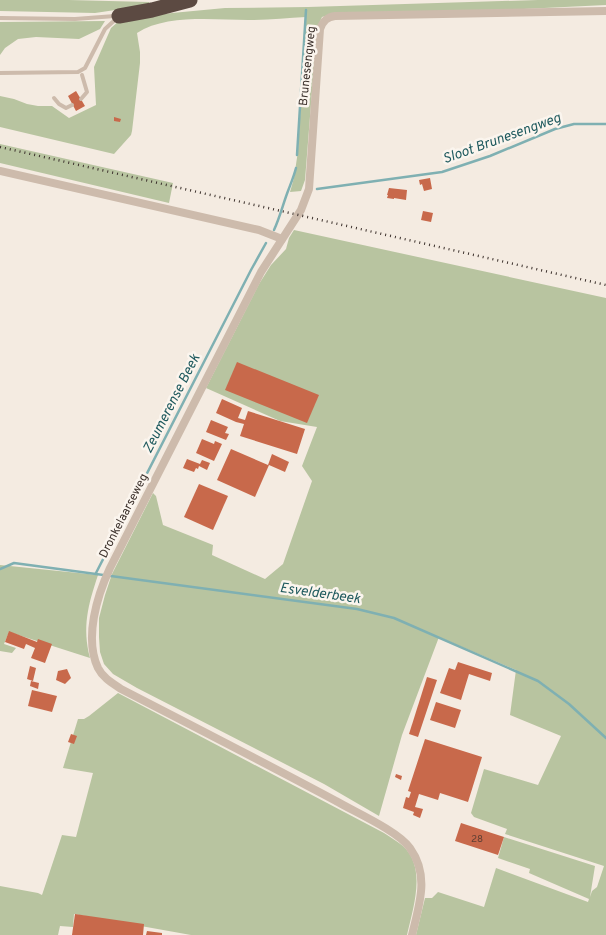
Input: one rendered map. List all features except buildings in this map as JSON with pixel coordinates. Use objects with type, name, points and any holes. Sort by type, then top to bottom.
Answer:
[{"type":"highway","points":[[119,16],[190,0]]},
{"type":"street","name":"Brunesengweg","points":[[282,239],[301,210],[309,189],[320,29],[322,23],[330,17],[606,12]]},
{"type":"street","points":[[0,171],[259,230],[282,239]]},
{"type":"street","name":"Dronkelaarseweg","points":[[282,239],[261,272],[110,568],[95,610],[92,632],[93,652],[98,669],[108,680],[121,689],[372,820],[397,836],[409,847],[418,863],[422,877],[422,892],[412,935]]},
{"type":"lane","points":[[0,18],[75,19],[119,16]]},
{"type":"lane","points":[[0,73],[78,72],[85,68],[105,29],[119,16]]},
{"type":"lane","points":[[81,99],[86,92],[82,76]]},
{"type":"lane","points":[[54,98],[66,108],[72,105]]},
{"type":"green space","points":[[0,0],[149,2],[149,5],[95,13],[0,11]]},
{"type":"green space","points":[[606,0],[606,5],[484,11],[329,15],[322,17],[317,28],[305,180],[301,191],[290,192],[298,151],[306,17],[255,20],[191,19],[162,23],[137,33],[140,63],[132,131],[131,135],[114,154],[0,127],[0,96],[27,104],[52,106],[69,118],[96,105],[94,67],[111,28],[120,20],[225,8]]},
{"type":"green space","points":[[105,21],[100,29],[79,39],[36,37],[18,39],[5,48],[0,55],[0,22]]},
{"type":"green space","points":[[0,144],[173,183],[169,203],[0,163]]},
{"type":"green space","points":[[294,230],[606,298],[606,935],[416,935],[425,898],[432,898],[438,892],[484,907],[496,868],[588,902],[589,899],[529,873],[530,869],[498,858],[504,837],[595,866],[590,897],[592,891],[597,887],[604,866],[505,834],[507,829],[474,817],[471,813],[484,769],[538,785],[561,736],[510,715],[516,670],[439,637],[402,735],[379,816],[324,784],[137,688],[113,674],[104,664],[100,652],[99,618],[105,595],[112,574],[153,493],[156,496],[163,525],[213,545],[212,555],[265,579],[283,564],[312,481],[302,466],[317,427],[280,421],[206,388],[259,284],[271,265],[286,249],[289,238]]},
{"type":"green space","points":[[0,565],[98,575],[91,596],[86,626],[90,658],[9,632],[4,644],[16,648],[12,653],[0,651]]},
{"type":"green space","points":[[118,693],[384,833],[403,846],[415,865],[416,877],[415,901],[407,935],[191,935],[74,914],[73,927],[60,926],[58,935],[0,935],[0,886],[42,895],[62,835],[76,837],[93,773],[63,768],[78,719],[84,719],[89,716]]},
{"type":"waterway","name":"Zeumerense Beek","points":[[297,155],[306,10]]},
{"type":"waterway","name":"Sloot Brunesengweg","points":[[317,189],[442,172],[490,156],[555,129],[574,124],[606,124]]},
{"type":"waterway","name":"Zeumerense Beek","points":[[274,230],[296,168]]},
{"type":"waterway","name":"Zeumerense Beek","points":[[96,573],[266,243]]},
{"type":"waterway","name":"Esvelderbeek","points":[[0,569],[14,563],[357,609],[394,618],[538,681],[569,704],[606,738]]},
{"type":"railway","points":[[0,147],[606,285]]}]
